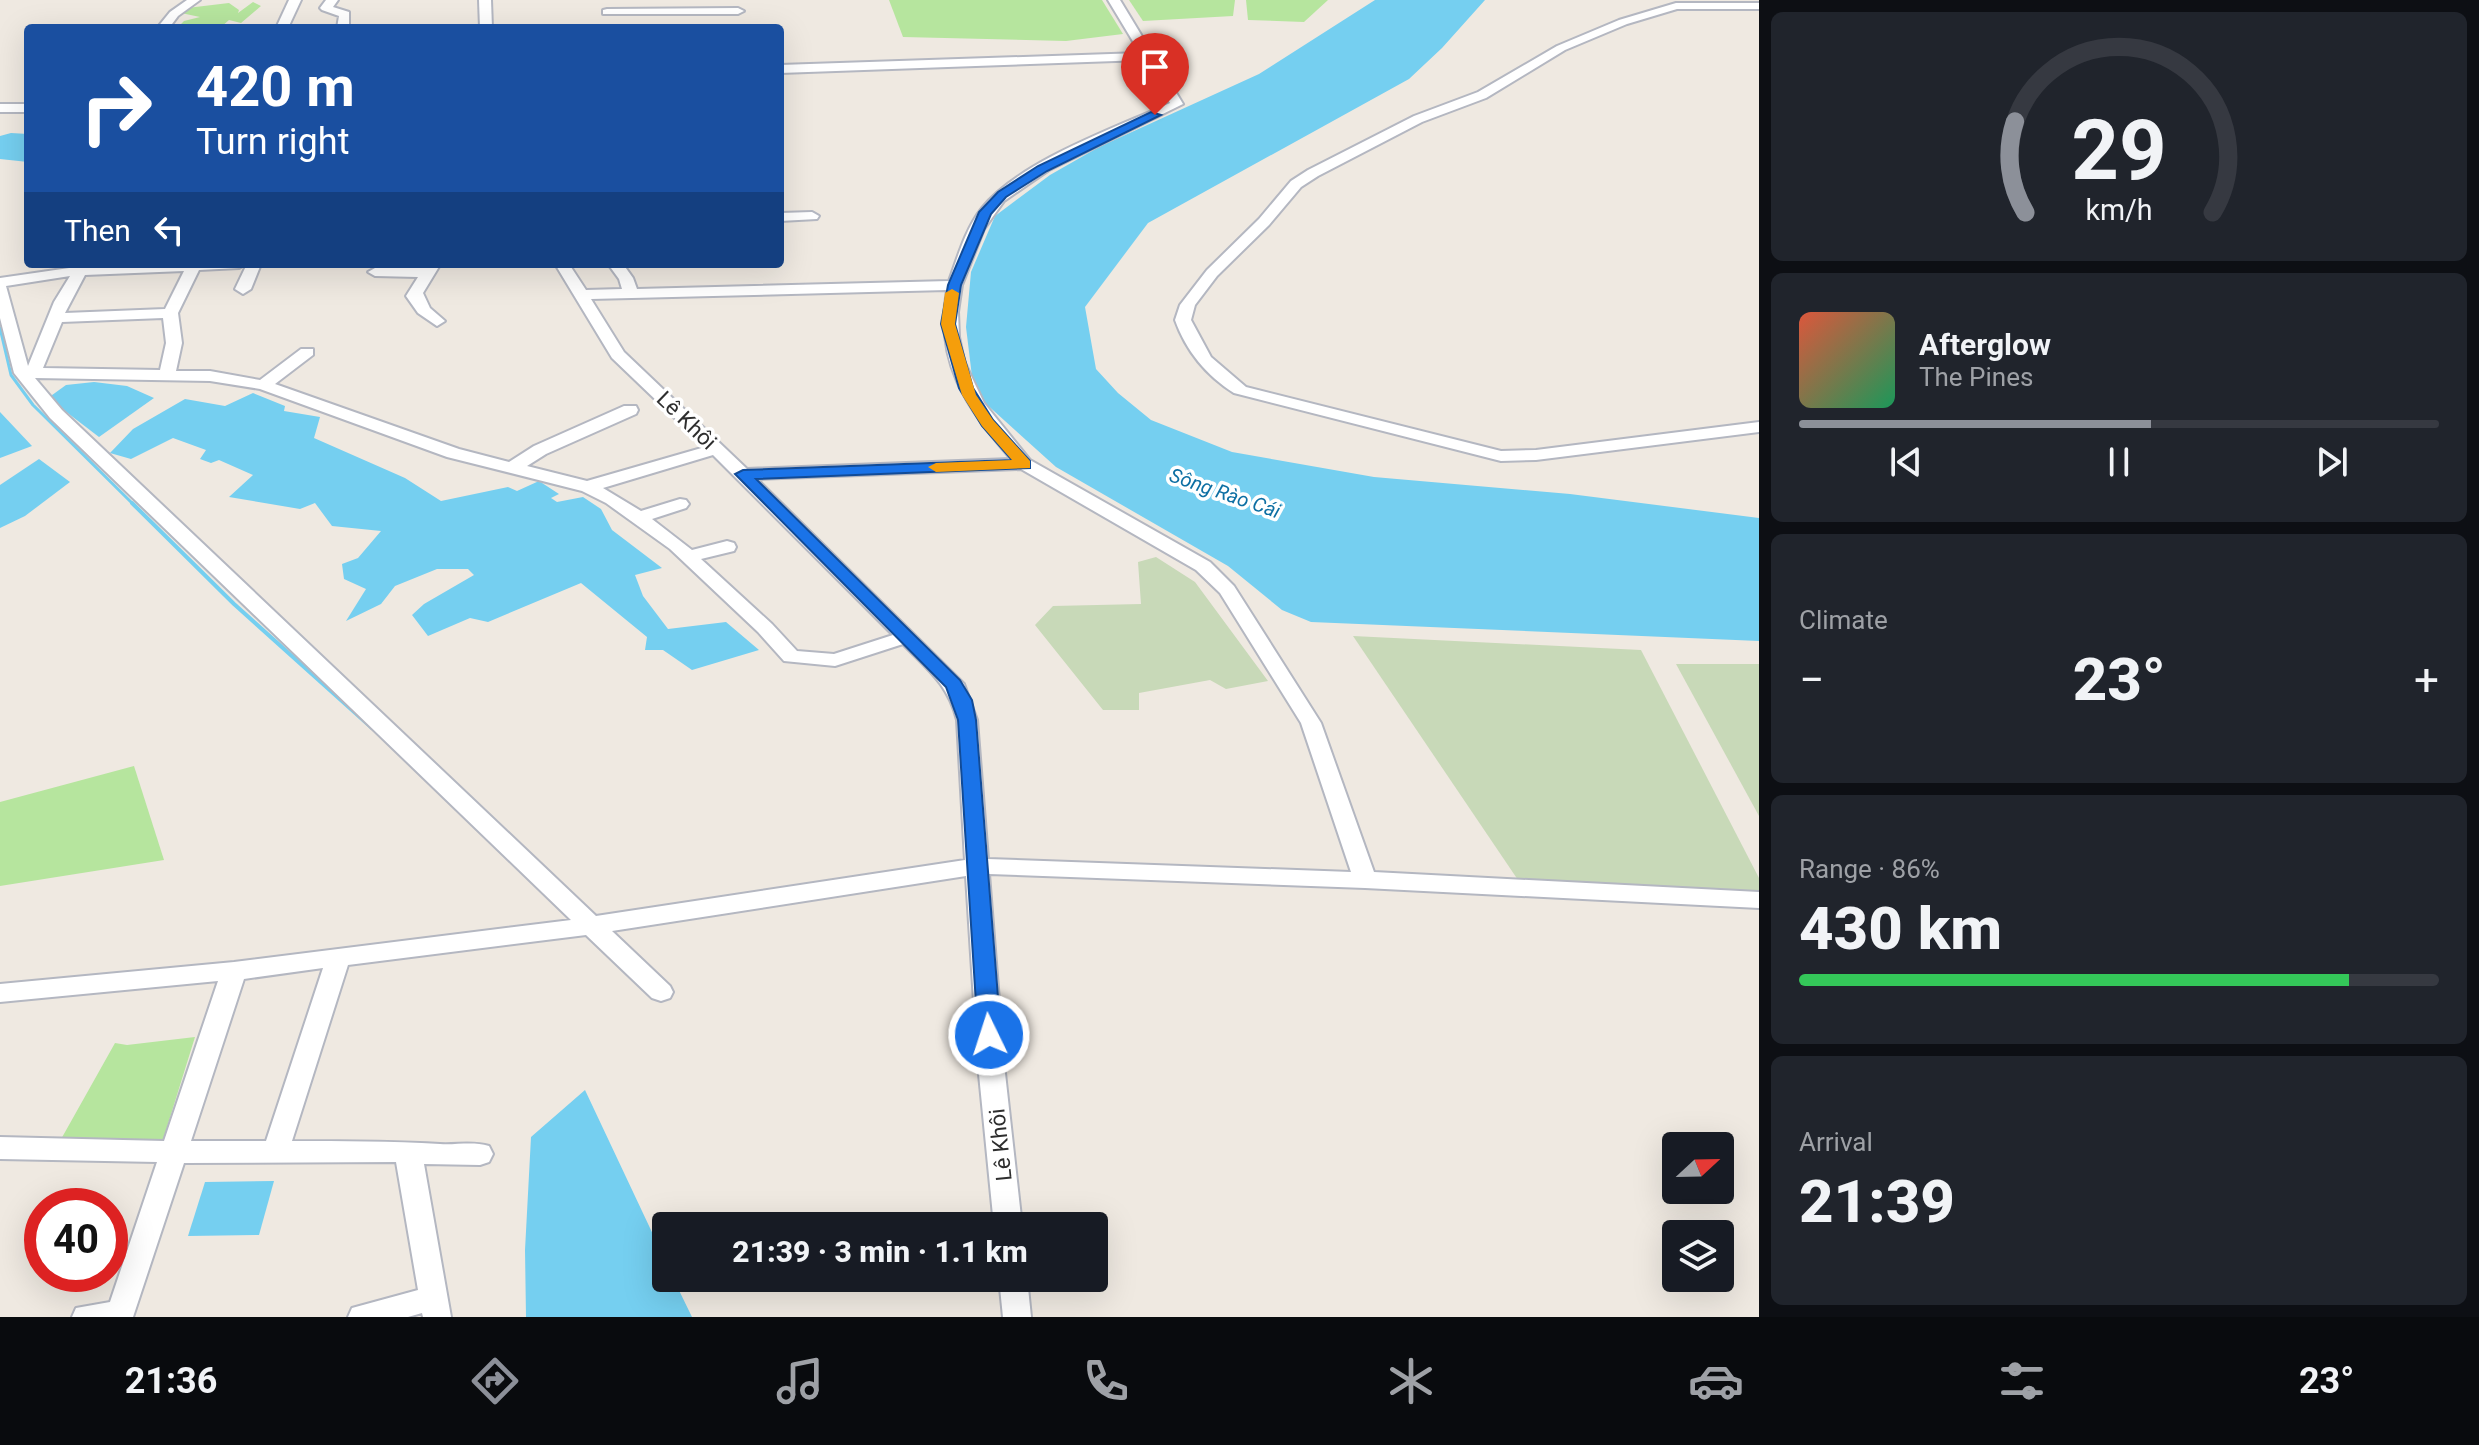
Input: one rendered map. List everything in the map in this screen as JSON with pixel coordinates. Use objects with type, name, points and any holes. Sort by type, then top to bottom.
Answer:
[{"type":"street","points":[[166,24],[174,14],[194,0]]},
{"type":"street","points":[[284,24],[295,0]]},
{"type":"street","points":[[332,0],[326,8],[345,14],[344,24]]},
{"type":"street","points":[[485,0],[486,24]]},
{"type":"street","points":[[602,0],[613,24]]},
{"type":"street","points":[[1114,0],[1177,104],[1043,168],[1002,195],[985,212],[955,285],[948,324],[966,388],[987,423],[1024,464],[1192,560],[1223,584],[1311,723],[1365,880]]},
{"type":"street","points":[[607,12],[738,5]]},
{"type":"street","points":[[1759,6],[1676,6],[1623,22],[1561,48],[1486,93],[1418,119],[1313,173],[1296,184],[1264,222],[1212,273],[1188,305],[1183,320],[1196,349],[1240,390],[1501,456],[1536,455],[1759,427]]},
{"type":"street","points":[[784,69],[1147,56]]},
{"type":"street","points":[[0,108],[24,108]]},
{"type":"street","points":[[784,217],[812,216]]},
{"type":"street","points":[[0,282],[82,268]]},
{"type":"street","points":[[28,374],[82,268]]},
{"type":"street","points":[[167,375],[174,343],[170,313],[184,268]]},
{"type":"street","points":[[243,289],[252,268]]},
{"type":"street","points":[[375,272],[430,268]]},
{"type":"street","points":[[430,268],[416,296],[423,310],[437,321]]},
{"type":"street","name":"Lê Khôi","points":[[564,268],[618,355],[743,474],[954,684],[962,700],[967,720],[991,1064],[1007,1212]]},
{"type":"street","points":[[618,268],[626,278],[631,294]]},
{"type":"street","points":[[581,295],[955,285]]},
{"type":"street","points":[[0,288],[28,374],[73,433],[588,926],[661,992]]},
{"type":"street","points":[[56,318],[170,313]]},
{"type":"street","points":[[263,385],[307,352]]},
{"type":"street","points":[[28,374],[210,376],[263,385],[434,447],[588,487],[638,518],[689,556],[791,657],[835,660],[906,637]]},
{"type":"street","points":[[512,468],[540,450],[630,410]]},
{"type":"street","points":[[588,487],[716,449]]},
{"type":"street","points":[[743,474],[1024,464]]},
{"type":"street","points":[[638,518],[680,504]]},
{"type":"street","points":[[689,556],[727,547]]},
{"type":"street","points":[[0,993],[337,960],[588,926],[978,866],[1365,880],[1759,900]]},
{"type":"street","points":[[275,1152],[321,1019],[337,960]]},
{"type":"street","points":[[86,1317],[119,1315],[234,971]]},
{"type":"street","points":[[0,1148],[480,1154]]},
{"type":"street","points":[[362,1317],[435,1308],[408,1151]]},
{"type":"street","points":[[1014,1292],[1017,1317]]},
{"type":"green space","points":[[889,0],[1102,0],[1123,34],[1066,41],[903,37]]},
{"type":"green space","points":[[1129,0],[1235,0],[1233,16],[1143,21]]},
{"type":"green space","points":[[1246,0],[1328,0],[1304,22],[1248,20]]},
{"type":"green space","points":[[253,2],[261,6],[241,23],[229,20],[224,24],[181,24],[200,17],[181,13],[187,8],[229,3],[239,10],[238,13]]},
{"type":"green space","points":[[1156,557],[1195,582],[1268,681],[1226,689],[1210,680],[1139,693],[1139,710],[1103,710],[1035,625],[1053,606],[1141,604],[1138,562]]},
{"type":"green space","points":[[1353,636],[1641,650],[1759,878],[1759,892],[1518,880]]},
{"type":"green space","points":[[1676,664],[1759,664],[1759,816]]},
{"type":"green space","points":[[134,766],[164,860],[0,886],[0,802]]},
{"type":"green space","points":[[195,1037],[163,1140],[60,1141],[115,1043],[127,1045]]},
{"type":"water","name":"Sông Rào Cái","points":[[1375,0],[1485,0],[1409,79],[1148,223],[1085,307],[1096,369],[1118,393],[1151,420],[1232,452],[1374,477],[1570,494],[1759,518],[1759,641],[1311,622],[1282,610],[1228,566],[1056,467],[974,393],[966,327],[971,272],[995,216],[1050,175],[1099,147],[1259,74]]},
{"type":"water","points":[[24,134],[24,162],[0,159],[0,136]]},
{"type":"water","points":[[94,382],[127,386],[154,398],[99,437],[48,398],[66,385]]},
{"type":"water","points":[[253,393],[285,406],[284,411],[320,417],[314,438],[405,478],[441,501],[508,487],[517,491],[539,481],[559,494],[551,498],[557,502],[583,497],[601,509],[612,530],[662,568],[635,575],[643,596],[668,629],[726,622],[759,650],[692,670],[663,650],[645,650],[647,637],[581,583],[488,622],[470,618],[428,636],[412,615],[424,604],[474,575],[468,569],[437,569],[395,586],[381,604],[346,621],[366,589],[344,579],[342,564],[358,558],[381,531],[332,526],[315,503],[300,509],[229,497],[253,475],[219,460],[211,463],[200,459],[206,450],[173,438],[131,459],[110,453],[133,429],[185,399],[225,406]]},
{"type":"water","points":[[0,412],[32,446],[0,458]]},
{"type":"water","points":[[39,459],[70,482],[25,516],[0,528],[0,485]]},
{"type":"water","points":[[585,1090],[652,1232],[652,1292],[680,1292],[692,1317],[526,1317],[525,1250],[531,1137]]},
{"type":"water","points":[[274,1181],[259,1235],[188,1236],[205,1182]]},
{"type":"waterway","points":[[0,328],[11,375],[33,405],[134,505]]},
{"type":"waterway","points":[[132,503],[234,604],[372,728]]},
{"type":"slow traffic","points":[[936,467],[1024,464],[987,423],[966,388],[948,324],[952,293]]},
{"type":"route","points":[[989,1035],[967,720],[962,700],[954,684],[743,474],[1024,464],[987,423],[966,388],[948,324],[955,285],[985,212],[1002,195],[1043,168],[1155,115]]}]
